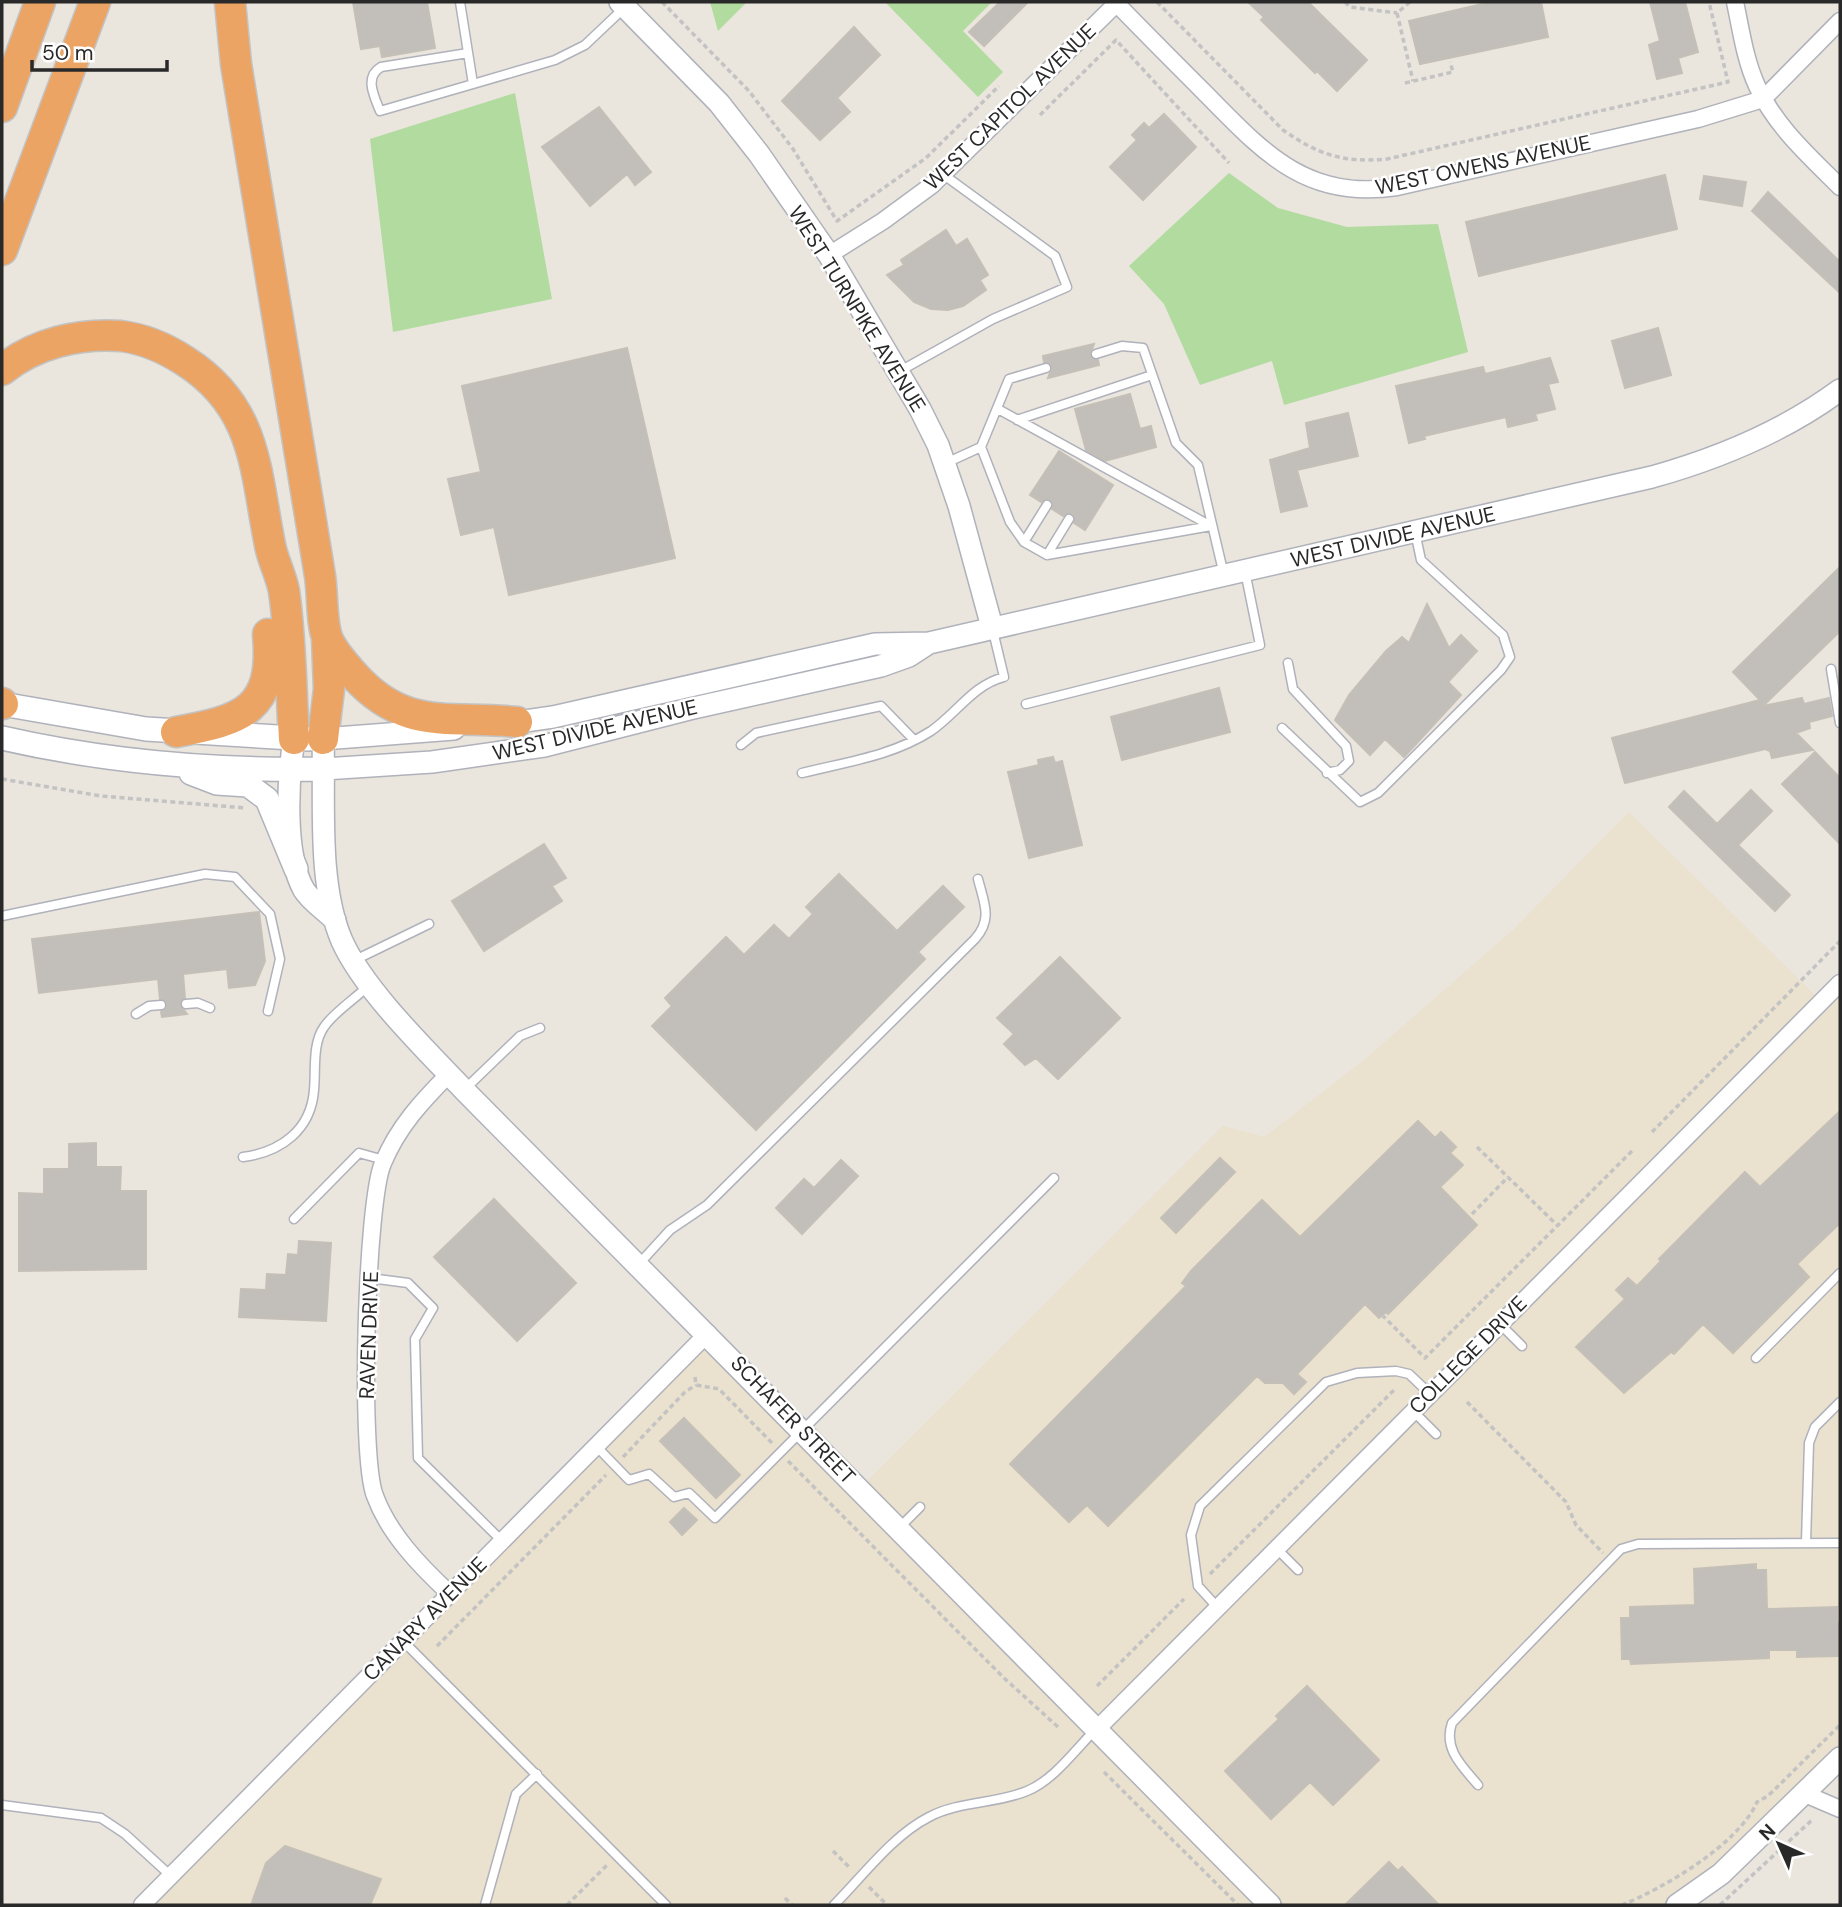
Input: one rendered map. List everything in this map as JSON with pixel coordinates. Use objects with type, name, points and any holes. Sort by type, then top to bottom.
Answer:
[{"type":"highway","points":[[2,107],[40,2]]},
{"type":"highway","points":[[2,250],[94,2]]},
{"type":"highway","points":[[230,2],[238,76],[318,563],[327,639],[329,689],[309,739]]},
{"type":"highway","points":[[2,370],[52,344],[100,335],[147,341],[192,365],[224,393],[245,429],[260,481],[270,547],[283,589],[309,739]]},
{"type":"highway","points":[[176,732],[233,719],[257,702],[265,689],[270,655],[264,582],[270,547]]},
{"type":"highway","points":[[327,639],[361,682],[399,711],[429,719],[474,718],[517,722]]},
{"type":"main road","name":"WEST DIVIDE AVENUE","points":[[2,704],[95,723],[176,732],[309,739]]},
{"type":"main road","name":"WEST DIVIDE AVENUE","points":[[2,738],[108,757],[165,763],[324,769]]},
{"type":"main road","points":[[165,763],[217,783],[248,785],[267,799],[296,869]]},
{"type":"street","points":[[1735,2],[1751,70],[1763,99],[1795,142],[1840,187]]},
{"type":"street","name":"WEST OWENS AVENUE","points":[[1117,3],[1272,159],[1309,179],[1342,188],[1397,187],[1698,119],[1763,99],[1840,21]]},
{"type":"street","name":"WEST CAPITOL AVENUE","points":[[829,255],[883,221],[944,175],[1117,3]]},
{"type":"street","name":"WEST TURNPIKE AVENUE","points":[[623,4],[719,103],[759,154],[829,255],[898,372],[946,463],[992,627]]},
{"type":"street","name":"WEST DIVIDE AVENUE","points":[[309,739],[553,717],[875,644],[929,643],[1245,571],[1652,477],[1711,460],[1761,438],[1840,390]]},
{"type":"street","name":"WEST DIVIDE AVENUE","points":[[324,769],[432,762],[544,746],[676,712],[881,666],[909,656],[929,643]]},
{"type":"street","name":"SCHAFER STREET","points":[[309,739],[324,769],[327,880],[335,920],[343,943],[370,984],[464,1090],[1098,1728],[1270,1905]]},
{"type":"street","name":"SCHAFER STREET","points":[[309,739],[290,769],[290,831],[296,869],[305,891],[335,920]]},
{"type":"street","name":"COLLEGE DRIVE","points":[[1098,1728],[1840,985]]},
{"type":"street","name":"RAVEN DRIVE","points":[[449,1074],[409,1117],[384,1160],[375,1192],[370,1278],[368,1469],[374,1496],[387,1521],[427,1572],[449,1593]]},
{"type":"street","name":"CANARY AVENUE","points":[[142,1905],[595,1445],[708,1334]]},
{"type":"street","points":[[1677,1905],[1721,1874],[1840,1758]]},
{"type":"street","points":[[1805,1794],[1840,1809]]},
{"type":"lane","points":[[460,2],[473,84]]},
{"type":"lane","points":[[468,53],[381,67],[374,71],[371,79],[380,111],[555,60],[585,45],[623,4]]},
{"type":"lane","points":[[898,372],[993,319],[1066,287],[1055,256],[944,175]]},
{"type":"lane","points":[[1096,354],[1122,346],[1143,348],[1176,443],[1198,465],[1224,575]]},
{"type":"lane","points":[[946,463],[981,447],[1009,379],[1046,368]]},
{"type":"lane","points":[[1017,420],[1152,375]]},
{"type":"lane","points":[[998,409],[1099,471],[1211,526]]},
{"type":"lane","points":[[981,447],[1010,522],[1024,542],[1047,555],[1211,526]]},
{"type":"lane","points":[[1024,542],[1047,505]]},
{"type":"lane","points":[[1047,555],[1069,519]]},
{"type":"lane","points":[[1282,728],[1327,774],[1360,802],[1378,793],[1501,670],[1510,657],[1503,635],[1421,560],[1415,532]]},
{"type":"lane","points":[[1026,704],[1260,645],[1245,571]]},
{"type":"lane","points":[[802,773],[895,750],[933,730],[986,682],[1004,677],[992,627]]},
{"type":"lane","points":[[1288,663],[1293,689],[1346,746],[1349,761],[1340,771],[1327,774]]},
{"type":"lane","points":[[1831,669],[1840,723]]},
{"type":"lane","points":[[741,745],[756,733],[881,706],[914,740]]},
{"type":"lane","points":[[2,916],[205,874],[235,877],[270,914],[280,959],[268,1012]]},
{"type":"lane","points":[[638,1265],[670,1230],[707,1205],[983,930],[987,914],[978,879]]},
{"type":"lane","points":[[355,960],[429,924]]},
{"type":"lane","points":[[243,1157],[282,1144],[306,1122],[312,1107],[314,1066],[324,1027],[370,984]]},
{"type":"lane","points":[[186,1004],[198,1003],[210,1009]]},
{"type":"lane","points":[[136,1014],[149,1006],[161,1005]]},
{"type":"lane","points":[[464,1090],[520,1037],[540,1028]]},
{"type":"lane","points":[[294,1219],[359,1153],[384,1160]]},
{"type":"lane","points":[[595,1445],[629,1480],[649,1474],[674,1497],[690,1493],[715,1518],[1054,1178]]},
{"type":"lane","points":[[1756,1358],[1840,1273]]},
{"type":"lane","points":[[370,1278],[408,1283],[433,1308],[415,1339],[418,1458],[502,1541]]},
{"type":"lane","points":[[1500,1324],[1522,1346]]},
{"type":"lane","points":[[1218,1608],[1198,1586],[1191,1535],[1200,1506],[1326,1382],[1357,1373],[1396,1371],[1409,1374],[1430,1394]]},
{"type":"lane","points":[[1806,1542],[1809,1443],[1815,1427],[1840,1402]]},
{"type":"lane","points":[[1413,1410],[1436,1434]]},
{"type":"lane","points":[[898,1528],[920,1507]]},
{"type":"lane","points":[[1478,1785],[1452,1752],[1448,1732],[1452,1723],[1622,1549],[1639,1544],[1840,1543]]},
{"type":"lane","points":[[1277,1549],[1298,1570]]},
{"type":"lane","points":[[404,1641],[666,1905]]},
{"type":"lane","points":[[834,1905],[900,1839],[929,1817],[951,1809],[1028,1791],[1043,1782],[1098,1728]]},
{"type":"lane","points":[[485,1905],[516,1794],[537,1774]]},
{"type":"lane","points":[[2,1805],[101,1818],[125,1834],[171,1877]]},
{"type":"path","points":[[662,2],[749,91],[793,149],[837,221],[926,158],[999,86]]},
{"type":"path","points":[[1157,2],[1283,130],[1315,149],[1350,161],[1387,159],[1728,82],[1709,2]]},
{"type":"path","points":[[1345,2],[1350,7],[1397,13],[1410,2]]},
{"type":"path","points":[[1397,13],[1413,81]]},
{"type":"path","points":[[1040,115],[1116,40],[1229,163]]},
{"type":"path","points":[[1405,83],[1453,72],[1450,62]]},
{"type":"path","points":[[2,779],[101,796],[251,808]]},
{"type":"path","points":[[1652,1132],[1840,941]]},
{"type":"path","points":[[1477,1147],[1557,1226]]},
{"type":"path","points":[[1382,1315],[1424,1358],[1634,1149]]},
{"type":"path","points":[[1472,1214],[1508,1177]]},
{"type":"path","points":[[695,1377],[696,1385]]},
{"type":"path","points":[[623,1457],[685,1392],[696,1385],[719,1389],[1004,1678],[1058,1727]]},
{"type":"path","points":[[1210,1574],[1396,1388]]},
{"type":"path","points":[[1467,1402],[1566,1502],[1576,1525],[1604,1555]]},
{"type":"path","points":[[438,1646],[606,1475]]},
{"type":"path","points":[[1097,1686],[1184,1600]]},
{"type":"path","points":[[1622,1905],[1674,1881],[1703,1861],[1752,1814],[1757,1802],[1768,1796],[1840,1725]]},
{"type":"path","points":[[1104,1772],[1238,1905]]},
{"type":"path","points":[[1720,1905],[1812,1820]]},
{"type":"path","points":[[833,1851],[852,1870]]},
{"type":"path","points":[[567,1905],[607,1864]]},
{"type":"path","points":[[869,1887],[886,1905]]},
{"type":"path","points":[[785,1898],[792,1905]]},
{"type":"shaded area","points":[[1629,812],[1821,1001],[1840,983],[1840,1758],[1678,1905],[142,1905],[708,1333],[860,1488],[1223,1126],[1264,1137],[1363,1061],[1514,929]]},
{"type":"green space","points":[[710,2],[747,2],[718,31]]},
{"type":"green space","points":[[885,2],[992,2],[963,31],[1003,72],[978,97]]},
{"type":"green space","points":[[515,93],[552,299],[393,332],[370,139]]},
{"type":"green space","points":[[1229,173],[1278,208],[1347,227],[1438,224],[1468,352],[1284,405],[1272,361],[1200,385],[1164,304],[1129,266]]},
{"type":"building","points":[[353,2],[427,2],[435,48],[382,57],[380,46],[361,49]]},
{"type":"building","points":[[1000,2],[1028,2],[984,46],[969,32]]},
{"type":"building","points":[[1248,2],[1308,2],[1367,60],[1337,91],[1261,20],[1264,17]]},
{"type":"building","points":[[1491,2],[1541,2],[1548,37],[1420,64],[1409,21]]},
{"type":"building","points":[[1650,2],[1685,2],[1698,52],[1678,58],[1682,73],[1657,79],[1649,45],[1660,41]]},
{"type":"building","points":[[854,27],[880,55],[837,98],[850,112],[820,140],[782,101]]},
{"type":"building","points":[[599,107],[651,172],[635,185],[627,174],[590,206],[542,147]]},
{"type":"building","points":[[1164,114],[1196,147],[1143,200],[1110,167],[1137,140],[1132,135],[1144,123],[1149,128]]},
{"type":"building","points":[[1665,175],[1677,229],[1479,276],[1466,222]]},
{"type":"building","points":[[1704,176],[1746,182],[1742,206],[1700,199]]},
{"type":"building","points":[[1768,192],[1840,262],[1840,293],[1752,211]]},
{"type":"building","points":[[946,230],[956,246],[967,239],[988,275],[980,280],[986,290],[963,306],[948,310],[931,309],[914,302],[887,275],[904,265],[901,260]]},
{"type":"building","points":[[1658,328],[1671,375],[1625,388],[1612,341]]},
{"type":"building","points":[[1094,344],[1090,355],[1098,360],[1099,365],[1048,378],[1052,367],[1044,362],[1043,356]]},
{"type":"building","points":[[627,348],[675,558],[509,595],[494,527],[461,535],[448,479],[481,472],[462,386]]},
{"type":"building","points":[[1550,358],[1558,382],[1548,384],[1555,409],[1535,414],[1537,420],[1508,427],[1506,417],[1424,436],[1425,439],[1409,443],[1396,386],[1483,367],[1485,374]]},
{"type":"building","points":[[1130,394],[1140,429],[1151,426],[1156,447],[1105,461],[1086,450],[1075,409]]},
{"type":"building","points":[[1348,413],[1358,456],[1297,470],[1307,506],[1281,512],[1270,460],[1310,448],[1306,423]]},
{"type":"building","points":[[1059,451],[1113,485],[1085,530],[1074,523],[1073,514],[1063,516],[1052,509],[1051,500],[1041,502],[1030,495]]},
{"type":"building","points":[[1840,567],[1840,631],[1763,706],[1802,698],[1804,704],[1829,698],[1832,716],[1809,722],[1810,728],[1796,733],[1813,750],[1772,758],[1770,751],[1765,749],[1625,783],[1612,738],[1760,700],[1733,672]]},
{"type":"building","points":[[1427,604],[1449,648],[1461,635],[1477,651],[1448,682],[1461,695],[1404,757],[1385,739],[1370,755],[1335,720],[1349,695],[1386,651],[1402,637],[1409,643]]},
{"type":"building","points":[[1219,688],[1230,732],[1122,760],[1111,717]]},
{"type":"building","points":[[1815,752],[1840,778],[1840,844],[1782,784]]},
{"type":"building","points":[[1053,757],[1055,763],[1062,761],[1082,845],[1029,858],[1008,772],[1039,765],[1038,760]]},
{"type":"building","points":[[1751,790],[1772,811],[1738,845],[1790,895],[1775,911],[1669,807],[1684,791],[1717,824]]},
{"type":"building","points":[[544,844],[566,878],[552,886],[562,901],[484,951],[452,901]]},
{"type":"building","points":[[839,874],[897,931],[943,886],[964,907],[918,952],[925,959],[756,1130],[652,1026],[672,1006],[665,998],[726,937],[744,955],[774,925],[789,939],[813,914],[806,907]]},
{"type":"building","points":[[259,912],[265,961],[255,985],[229,988],[227,969],[183,974],[185,998],[180,1005],[187,1014],[162,1017],[161,1012],[167,1004],[160,999],[158,979],[39,993],[32,939]]},
{"type":"building","points":[[1060,957],[1120,1018],[1058,1079],[1036,1058],[1025,1065],[1004,1044],[1014,1034],[997,1018]]},
{"type":"building","points":[[1840,1111],[1840,1223],[1797,1264],[1809,1277],[1733,1353],[1703,1324],[1674,1354],[1671,1352],[1624,1393],[1576,1347],[1625,1299],[1616,1290],[1628,1278],[1637,1286],[1661,1261],[1659,1259],[1745,1172],[1760,1187]]},
{"type":"building","points":[[1418,1121],[1435,1138],[1441,1132],[1456,1147],[1450,1153],[1463,1165],[1440,1187],[1477,1225],[1388,1314],[1386,1312],[1379,1318],[1365,1304],[1297,1374],[1306,1382],[1294,1394],[1283,1383],[1265,1383],[1257,1376],[1108,1526],[1087,1505],[1069,1522],[1010,1464],[1186,1286],[1182,1283],[1191,1271],[1262,1200],[1300,1237]]},
{"type":"building","points":[[96,1143],[96,1167],[121,1167],[120,1191],[146,1191],[146,1269],[19,1271],[19,1193],[44,1194],[44,1169],[69,1169],[69,1144]]},
{"type":"building","points":[[1220,1158],[1235,1172],[1176,1233],[1161,1218]]},
{"type":"building","points":[[841,1160],[858,1176],[802,1234],[776,1208],[804,1179],[814,1188]]},
{"type":"building","points":[[494,1199],[576,1283],[517,1341],[434,1257]]},
{"type":"building","points":[[299,1241],[331,1243],[326,1321],[239,1317],[241,1289],[266,1290],[267,1274],[286,1275],[288,1254],[298,1255]]},
{"type":"building","points":[[684,1418],[740,1475],[716,1498],[660,1441]]},
{"type":"building","points":[[684,1508],[697,1520],[682,1535],[670,1522]]},
{"type":"building","points":[[1756,1564],[1756,1570],[1766,1570],[1767,1609],[1837,1607],[1837,1623],[1840,1623],[1838,1656],[1797,1657],[1797,1650],[1769,1650],[1769,1658],[1631,1664],[1630,1659],[1622,1659],[1621,1618],[1630,1618],[1630,1607],[1695,1605],[1694,1569]]},
{"type":"building","points":[[1307,1686],[1379,1760],[1333,1805],[1310,1782],[1271,1819],[1225,1771],[1279,1719],[1276,1716]]},
{"type":"building","points":[[285,1846],[381,1879],[370,1905],[251,1905],[266,1863]]},
{"type":"building","points":[[1389,1862],[1398,1871],[1402,1867],[1439,1905],[1345,1905]]}]
